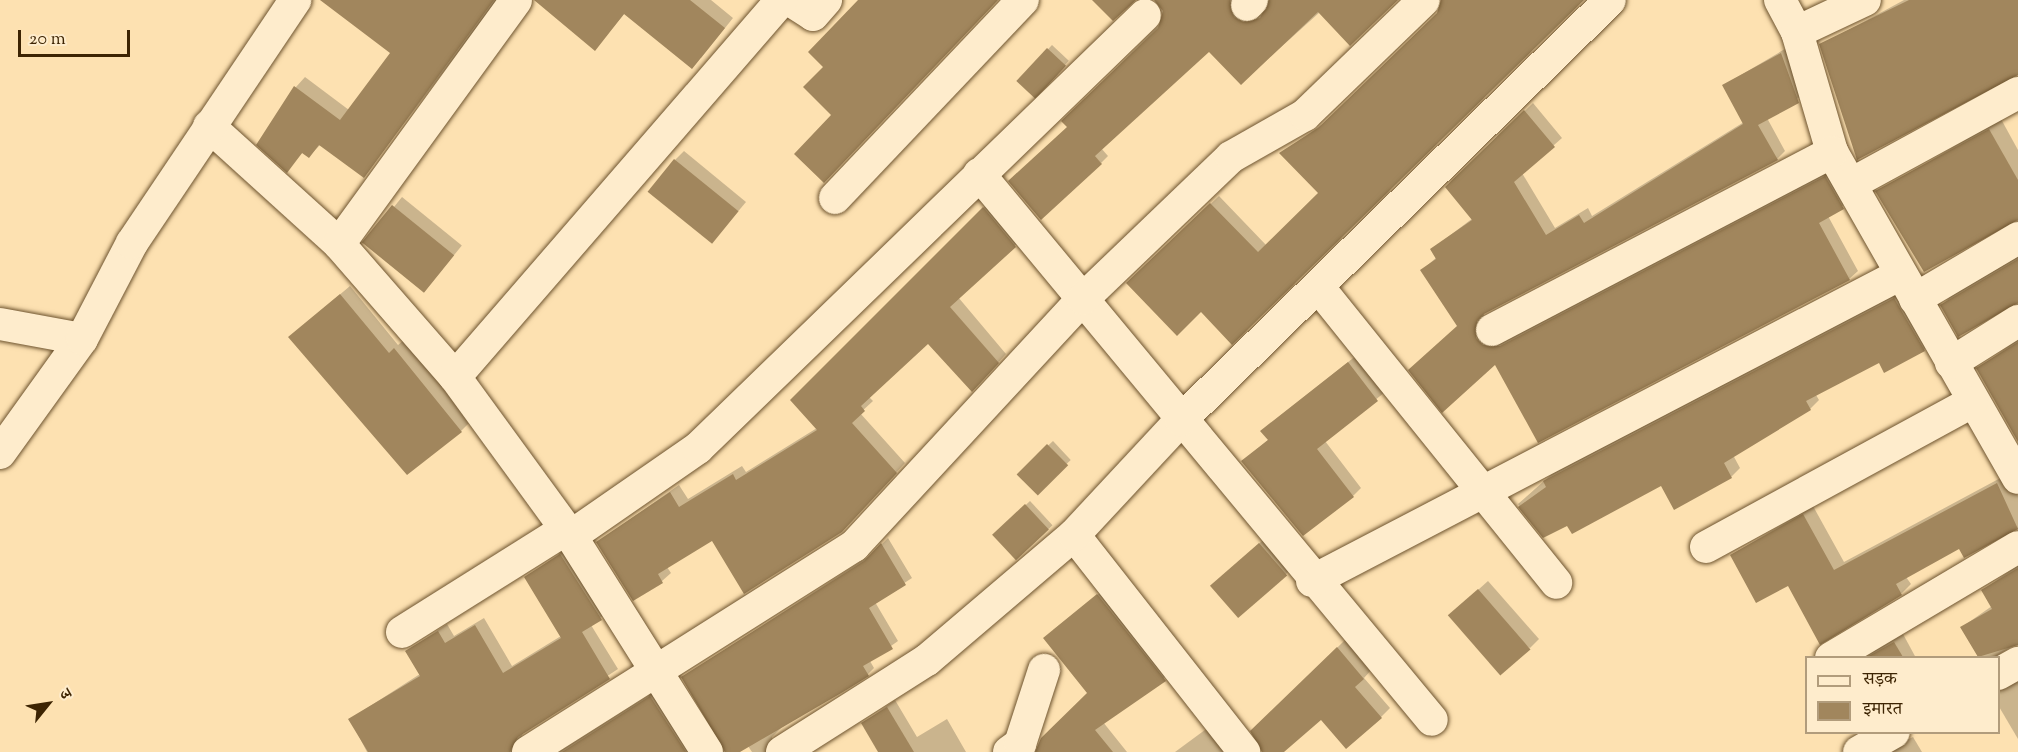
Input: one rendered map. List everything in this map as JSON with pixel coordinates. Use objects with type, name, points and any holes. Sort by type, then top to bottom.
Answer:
[{"type":"street","points":[[0,453],[82,339],[132,243],[295,0]]},
{"type":"street","points":[[339,244],[516,0]]},
{"type":"street","points":[[455,376],[781,0]]},
{"type":"street","points":[[790,0],[813,15],[826,0]]},
{"type":"street","points":[[835,198],[1023,0]]},
{"type":"street","points":[[528,752],[854,546],[1083,299],[1231,157],[1305,115],[1424,0]]},
{"type":"street","points":[[782,752],[927,660],[1074,535],[1180,420],[1320,289],[1610,0]]},
{"type":"street","points":[[1780,0],[1797,32],[1832,152],[1972,402],[2018,478]]},
{"type":"street","points":[[1797,32],[1864,0]]},
{"type":"street","points":[[402,632],[569,532],[698,448],[1145,15]]},
{"type":"street","points":[[1851,184],[2018,93]]},
{"type":"street","points":[[209,126],[339,244],[455,376],[569,532],[707,752]]},
{"type":"street","points":[[1492,330],[1832,152]]},
{"type":"street","points":[[980,174],[1312,581],[1432,720]]},
{"type":"street","points":[[1312,581],[1482,495],[1908,287],[2018,238]]},
{"type":"street","points":[[1320,289],[1482,495],[1556,583]]},
{"type":"street","points":[[1951,363],[2018,321]]},
{"type":"street","points":[[0,324],[82,339]]},
{"type":"street","points":[[1706,546],[1972,402]]},
{"type":"street","points":[[1074,535],[1244,752]]},
{"type":"street","points":[[1833,656],[2018,547]]},
{"type":"street","points":[[2000,673],[2018,663]]},
{"type":"street","points":[[1009,752],[1020,744],[1044,670]]},
{"type":"street","points":[[1859,752],[1890,734]]},
{"type":"building","points":[[320,0],[494,0],[364,178],[319,145],[309,158],[302,153],[287,173],[256,145],[294,86],[340,120],[390,53]]},
{"type":"building","points":[[534,0],[690,0],[725,28],[692,69],[624,14],[595,51]]},
{"type":"building","points":[[858,0],[998,0],[824,183],[794,154],[831,115],[803,87],[823,67],[808,52]]},
{"type":"building","points":[[1092,0],[1136,0],[1113,21]]},
{"type":"building","points":[[1154,0],[1230,0],[1234,17],[1243,22],[1260,18],[1269,0],[1398,0],[1350,46],[1318,12],[1241,85],[1209,52],[1095,156],[1102,164],[1041,220],[1008,181],[1067,127],[1061,121],[1158,28],[1163,11]]},
{"type":"building","points":[[1441,0],[1584,0],[1232,345],[1201,312],[1177,336],[1126,283],[1210,203],[1258,252],[1318,193],[1279,153],[1318,128],[1437,13]]},
{"type":"building","points":[[1909,0],[2018,0],[2018,75],[1857,160],[1819,44]]},
{"type":"building","points":[[1047,48],[1066,66],[1035,99],[1016,81]]},
{"type":"building","points":[[1781,53],[1799,103],[1758,125],[1778,160],[1484,314],[1477,321],[1476,338],[1483,345],[1500,346],[1825,176],[1844,209],[1819,223],[1850,280],[1538,443],[1495,365],[1442,413],[1408,370],[1457,326],[1420,270],[1436,259],[1430,249],[1472,220],[1445,187],[1524,110],[1555,147],[1514,182],[1546,235],[1579,215],[1584,223],[1743,124],[1722,85]]},
{"type":"building","points":[[1989,129],[2018,180],[2018,220],[1924,272],[1875,191]]},
{"type":"building","points":[[674,159],[739,211],[712,244],[648,192]]},
{"type":"building","points":[[392,205],[454,255],[424,293],[362,242]]},
{"type":"building","points":[[983,207],[1016,247],[950,307],[999,363],[972,392],[928,344],[861,406],[865,411],[852,423],[897,473],[842,532],[744,594],[712,541],[658,574],[663,583],[633,601],[596,542],[670,492],[679,507],[733,474],[736,480],[817,430],[790,400]]},
{"type":"building","points":[[2018,259],[2018,303],[1958,337],[1940,305]]},
{"type":"building","points":[[340,294],[389,353],[394,348],[462,432],[407,475],[288,337]]},
{"type":"building","points":[[1894,298],[1925,351],[1884,373],[1879,363],[1806,401],[1811,410],[1724,463],[1732,478],[1674,510],[1661,486],[1572,534],[1567,526],[1543,538],[1518,507],[1546,487],[1543,481]]},
{"type":"building","points":[[2018,342],[2018,442],[1976,368]]},
{"type":"building","points":[[1348,362],[1378,401],[1317,449],[1354,497],[1303,536],[1241,461],[1268,440],[1260,431]]},
{"type":"building","points":[[1047,444],[1068,465],[1038,496],[1017,474]]},
{"type":"building","points":[[1997,483],[2018,529],[1964,558],[1959,549],[1896,584],[1902,595],[1820,645],[1788,586],[1756,603],[1730,555],[1803,514],[1834,570]]},
{"type":"building","points":[[1025,504],[1049,530],[1016,560],[992,535]]},
{"type":"building","points":[[881,543],[906,585],[869,608],[893,649],[863,666],[869,676],[843,692],[740,752],[725,752],[681,677],[864,561]]},
{"type":"building","points":[[1259,543],[1287,575],[1238,618],[1210,586]]},
{"type":"building","points":[[560,554],[602,620],[582,632],[610,679],[518,737],[510,752],[368,752],[348,719],[420,676],[405,651],[438,631],[445,643],[475,625],[503,673],[561,638],[524,577]]},
{"type":"building","points":[[2018,568],[2018,645],[1977,656],[1960,627],[1992,609],[1981,590]]},
{"type":"building","points":[[1478,589],[1530,649],[1500,676],[1448,615]]},
{"type":"building","points":[[1097,594],[1166,681],[1095,730],[1113,752],[1035,752],[1041,738],[1087,693],[1043,638]]},
{"type":"building","points":[[1894,642],[1902,656],[1869,656]]},
{"type":"building","points":[[1337,647],[1364,679],[1355,687],[1382,718],[1346,749],[1321,720],[1284,752],[1262,752],[1250,731]]},
{"type":"building","points":[[650,696],[686,752],[562,752]]},
{"type":"building","points":[[887,707],[914,752],[878,752],[861,723]]}]
